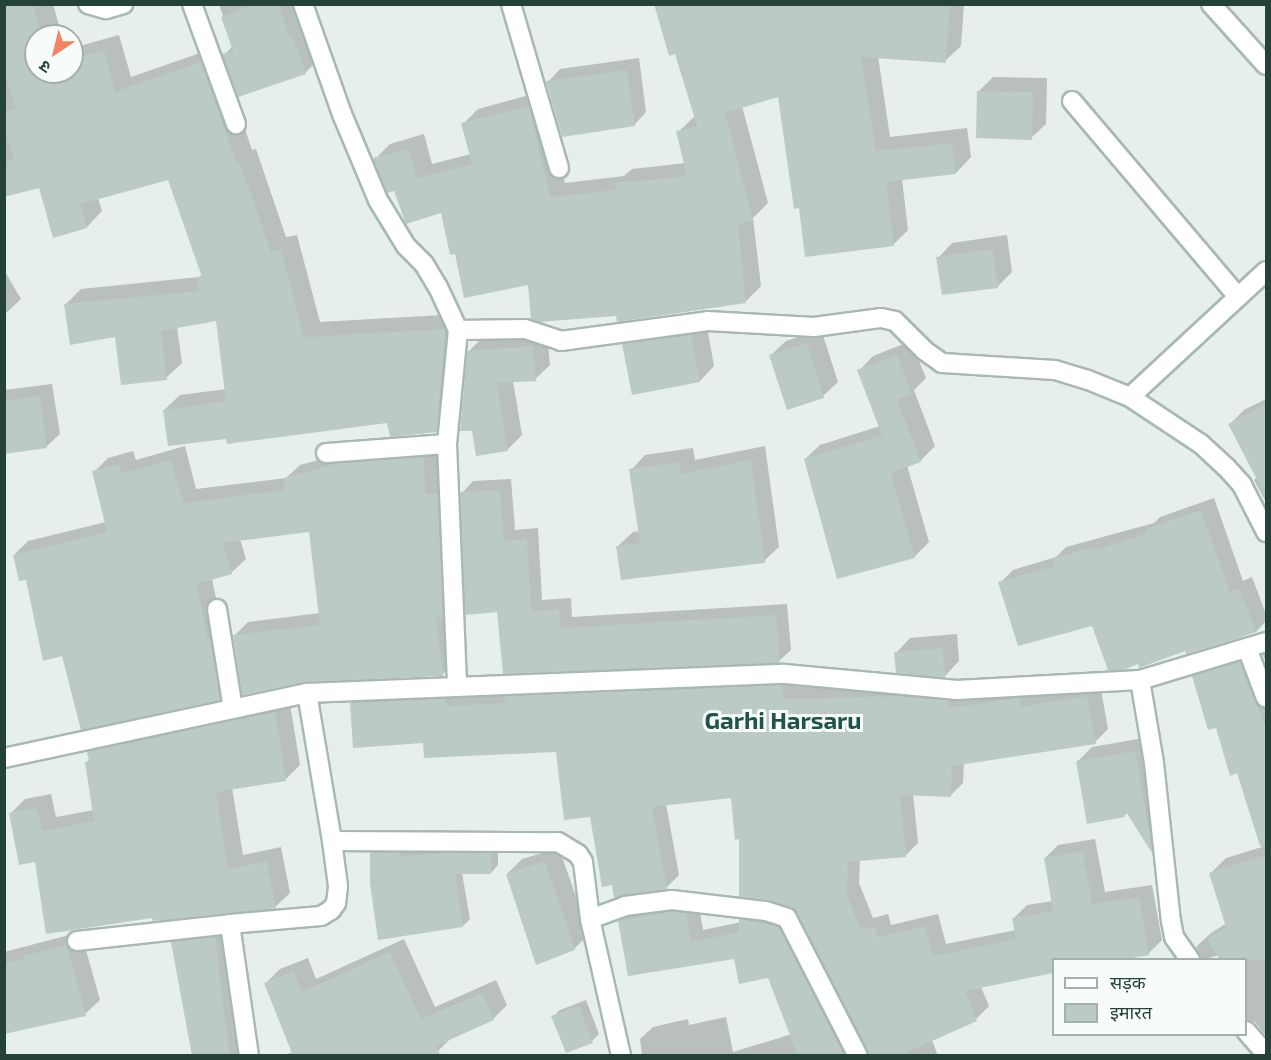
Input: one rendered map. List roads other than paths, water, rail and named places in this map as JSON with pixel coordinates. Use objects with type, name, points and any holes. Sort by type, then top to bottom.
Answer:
[{"type":"street","points":[[88,4],[106,9],[123,4]]},
{"type":"street","points":[[192,4],[236,124]]},
{"type":"street","points":[[303,4],[342,114],[378,200],[406,246],[424,264],[438,287],[458,330],[447,444],[457,687]]},
{"type":"street","points":[[511,4],[560,168]]},
{"type":"street","points":[[1211,4],[1266,65]]},
{"type":"street","points":[[1072,101],[1238,297]]},
{"type":"street","points":[[1130,397],[1266,271]]},
{"type":"street","points":[[458,330],[525,329],[561,341],[708,321],[814,327],[881,318],[896,321],[925,351],[942,363],[1055,370],[1130,397],[1201,444],[1226,466],[1242,485],[1266,532]]},
{"type":"street","points":[[326,453],[447,444]]},
{"type":"street","points":[[217,609],[233,709]]},
{"type":"street","points":[[4,758],[307,693],[785,674],[957,690],[1140,680],[1266,642]]},
{"type":"street","points":[[1247,648],[1266,698]]},
{"type":"street","points":[[1140,680],[1154,763],[1169,910],[1174,937],[1189,958]]},
{"type":"street","points":[[77,941],[321,916],[331,909],[336,903],[338,886],[307,693]]},
{"type":"street","points":[[332,841],[558,842],[578,854],[583,862],[590,919],[621,1056]]},
{"type":"street","points":[[590,919],[625,906],[672,900],[766,910],[787,918],[795,928],[858,1056]]},
{"type":"street","points":[[230,924],[249,1056]]},
{"type":"street","points":[[1247,1033],[1266,1054]]},
{"type":"district","name":"Garhi Harsaru","points":[[783,720]]}]
